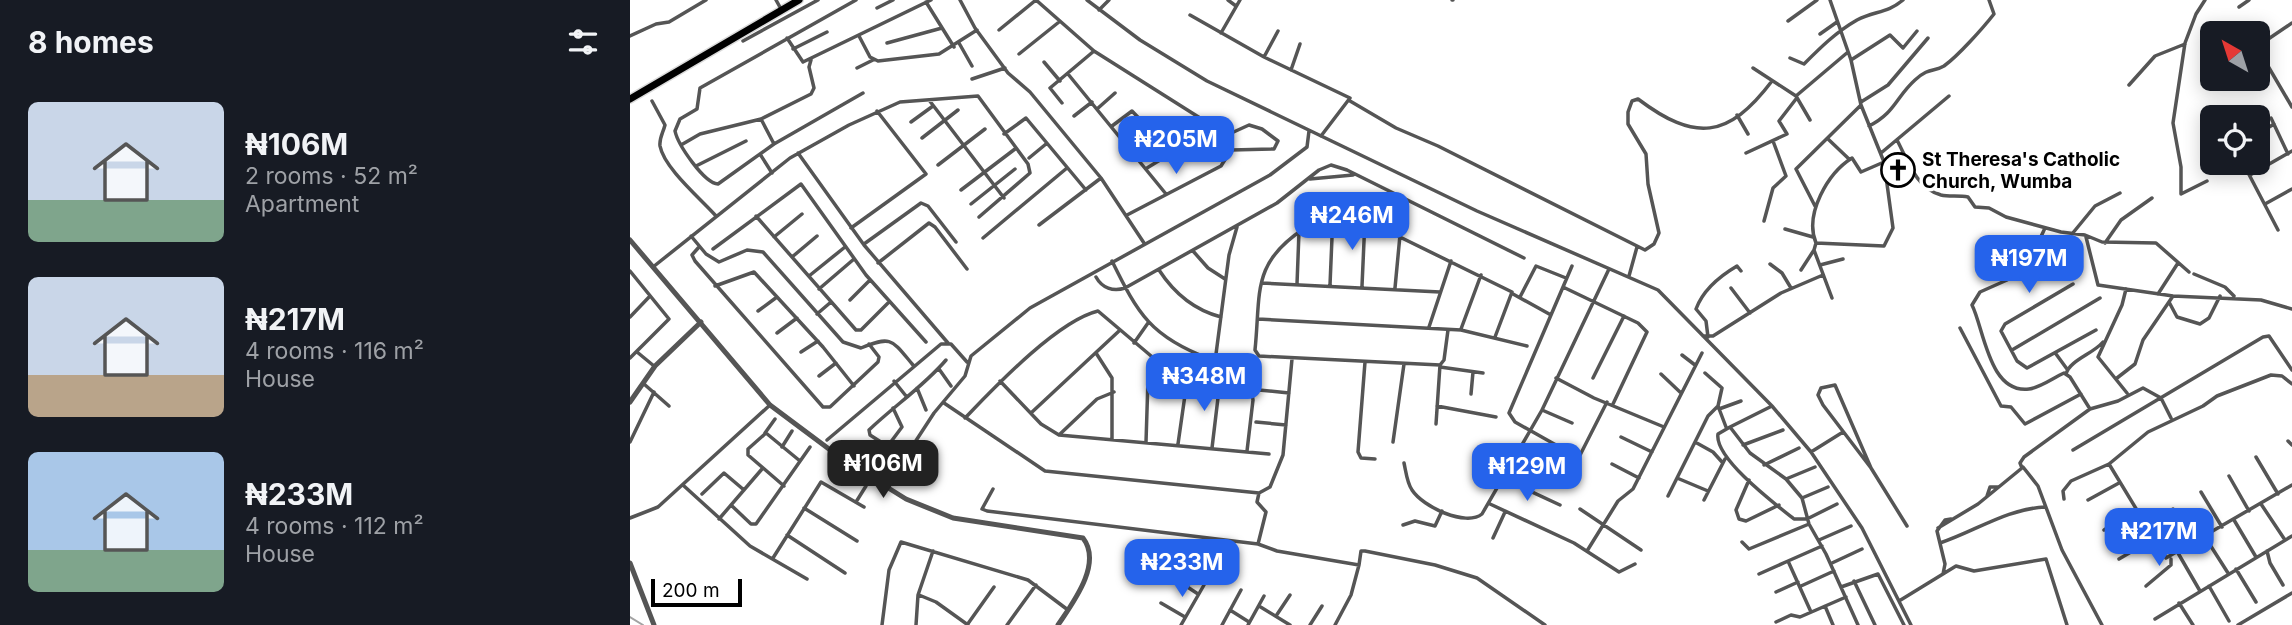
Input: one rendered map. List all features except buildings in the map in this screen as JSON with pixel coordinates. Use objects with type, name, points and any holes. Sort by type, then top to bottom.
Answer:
[{"type":"main road","points":[[630,99],[799,0]]},
{"type":"street","points":[[630,36],[656,24],[669,22],[706,0]]},
{"type":"street","points":[[776,0],[781,9]]},
{"type":"street","points":[[743,41],[818,0]]},
{"type":"street","points":[[666,125],[676,124],[697,109],[700,88],[845,2],[856,0]]},
{"type":"street","points":[[877,8],[893,0]]},
{"type":"street","points":[[960,0],[1004,68],[1030,92],[1101,178],[1144,243]]},
{"type":"street","points":[[999,30],[1036,0],[1094,51],[1227,135],[1231,150],[1221,166],[1127,215]]},
{"type":"street","points":[[1087,0],[1207,81],[1478,211],[1663,293],[1701,336],[1772,406],[1811,452],[1861,528],[1911,625]]},
{"type":"street","points":[[1099,10],[1109,0]]},
{"type":"street","points":[[1228,0],[1236,5]]},
{"type":"street","points":[[1221,33],[1240,0]]},
{"type":"street","points":[[1788,20],[1817,0]]},
{"type":"street","points":[[1816,243],[1884,246],[1893,228],[1884,162],[1861,103],[1851,60],[1830,0]]},
{"type":"street","points":[[1790,58],[1804,64],[1858,19],[1887,13],[1903,0]]},
{"type":"street","points":[[1869,126],[1891,112],[1911,84],[1925,71],[1946,64],[1980,31],[1994,14],[1989,0]]},
{"type":"street","points":[[2206,0],[2196,14],[2185,44],[2173,134],[2181,167],[2181,194],[2207,181]]},
{"type":"street","points":[[2239,7],[2249,0]]},
{"type":"street","points":[[803,62],[811,61],[929,1],[954,47]]},
{"type":"street","points":[[1190,15],[1264,57],[1348,96],[1350,101],[1396,128],[1637,247],[1650,248],[1659,233],[1648,184],[1646,154],[1628,124],[1628,111],[1632,101],[1638,99],[1665,119],[1691,129],[1710,130],[1757,103],[1772,81]]},
{"type":"street","points":[[1019,54],[1059,22]]},
{"type":"street","points":[[1820,34],[1837,22]]},
{"type":"street","points":[[2270,39],[2292,23]]},
{"type":"street","points":[[887,43],[942,28]]},
{"type":"street","points":[[857,68],[873,60],[939,54],[977,30]]},
{"type":"street","points":[[1264,57],[1278,31]]},
{"type":"street","points":[[1851,60],[1890,35],[1903,48],[1917,31]]},
{"type":"street","points":[[793,49],[827,32]]},
{"type":"street","points":[[859,36],[873,60]]},
{"type":"street","points":[[787,38],[809,67]]},
{"type":"street","points":[[1815,206],[1796,169],[1861,103],[1888,85],[1928,38]]},
{"type":"street","points":[[959,43],[972,66]]},
{"type":"street","points":[[1291,70],[1300,44]]},
{"type":"street","points":[[2129,85],[2155,56],[2185,44]]},
{"type":"street","points":[[1062,103],[1050,89],[1094,51]]},
{"type":"street","points":[[1746,153],[1787,134],[1779,121],[1796,98],[1847,52]]},
{"type":"street","points":[[681,145],[700,134],[761,118],[811,94],[814,88],[809,67],[811,61]]},
{"type":"street","points":[[1044,62],[1060,80]]},
{"type":"street","points":[[972,79],[1004,68]]},
{"type":"street","points":[[1753,68],[1796,98],[1810,120]]},
{"type":"street","points":[[2270,68],[2292,105]]},
{"type":"street","points":[[1068,74],[1166,194]]},
{"type":"street","points":[[676,124],[675,131],[681,145],[710,182],[718,184],[774,144],[863,93]]},
{"type":"street","points":[[1097,108],[1115,93]]},
{"type":"street","points":[[653,267],[798,153],[877,111],[900,102],[978,96],[1028,164],[1030,173],[979,217]]},
{"type":"street","points":[[1881,153],[1949,96]]},
{"type":"street","points":[[929,100],[1004,198]]},
{"type":"street","points":[[652,101],[666,125]]},
{"type":"street","points":[[1321,136],[1350,101]]},
{"type":"street","points":[[1074,116],[1092,102]]},
{"type":"street","points":[[911,122],[933,106]]},
{"type":"street","points":[[922,138],[958,110]]},
{"type":"street","points":[[850,228],[926,174],[877,111]]},
{"type":"street","points":[[1112,126],[1132,111],[1155,135],[1173,124]]},
{"type":"street","points":[[1737,115],[1748,134]]},
{"type":"street","points":[[761,118],[774,144]]},
{"type":"street","points":[[1004,134],[1026,118],[1086,190]]},
{"type":"street","points":[[2270,164],[2290,152],[2272,118]]},
{"type":"street","points":[[1147,168],[1191,141],[1205,123]]},
{"type":"street","points":[[2270,126],[2274,124]]},
{"type":"street","points":[[666,125],[660,138],[662,152],[716,216]]},
{"type":"street","points":[[1227,135],[1249,125],[1262,129],[1278,141],[1274,149],[1231,150]]},
{"type":"street","points":[[939,165],[985,129]]},
{"type":"street","points":[[869,474],[904,459],[934,413],[965,376],[967,362],[978,349],[1030,308],[1284,166],[1307,147],[1309,131]]},
{"type":"street","points":[[1828,138],[1849,159],[1853,159],[1861,172],[1884,162]]},
{"type":"street","points":[[1897,140],[1917,179],[1930,191],[1943,196],[1968,197],[1975,207],[1989,208],[2006,217],[2085,235],[2105,243],[2156,243],[2192,273],[2225,287],[2235,298]]},
{"type":"street","points":[[696,166],[746,141]]},
{"type":"street","points":[[1764,221],[1773,188],[1786,176],[1773,141]]},
{"type":"street","points":[[1029,158],[1047,144]]},
{"type":"street","points":[[961,190],[1016,149]]},
{"type":"street","points":[[798,153],[878,263],[967,362]]},
{"type":"street","points":[[760,154],[772,173]]},
{"type":"street","points":[[1801,270],[1816,243],[1813,236],[1818,198],[1849,159]]},
{"type":"street","points":[[1096,277],[1100,285],[1109,289],[1125,288],[1237,227],[1331,165],[1524,258]]},
{"type":"street","points":[[984,237],[1068,168]]},
{"type":"street","points":[[971,204],[1015,169]]},
{"type":"street","points":[[1310,179],[1353,175]]},
{"type":"street","points":[[2250,175],[2278,230]]},
{"type":"street","points":[[1039,225],[1101,178]]},
{"type":"street","points":[[713,249],[802,184],[870,280],[926,342]]},
{"type":"street","points":[[2265,204],[2292,189]]},
{"type":"street","points":[[2072,234],[2095,206],[2120,193]]},
{"type":"street","points":[[2105,243],[2121,220],[2152,198]]},
{"type":"street","points":[[864,245],[921,203],[928,206],[956,242]]},
{"type":"street","points":[[1483,373],[1440,366],[1292,359],[1256,354],[1262,284],[1269,257],[1299,232],[1333,214],[1342,213],[1365,219],[1481,275],[1551,315]]},
{"type":"street","points":[[774,237],[802,214]]},
{"type":"street","points":[[1330,285],[1333,214]]},
{"type":"street","points":[[756,216],[858,331],[889,301]]},
{"type":"street","points":[[1362,286],[1365,219]]},
{"type":"street","points":[[878,263],[929,223],[967,269]]},
{"type":"street","points":[[1112,261],[1125,288],[1148,323],[1188,350],[1210,359],[1216,354],[1225,279],[1237,227]]},
{"type":"street","points":[[2045,228],[2031,258],[2007,280],[1980,292],[1972,305],[1979,317],[1980,335],[1998,373],[2008,385],[2016,389],[2032,389],[2067,371],[2095,351],[2108,336]]},
{"type":"street","points":[[1785,229],[1813,236]]},
{"type":"street","points":[[1297,284],[1299,232]]},
{"type":"street","points":[[2085,235],[2096,284],[2173,296],[2220,296],[2261,300],[2292,309]]},
{"type":"street","points":[[691,236],[699,247],[719,262],[747,250],[763,252],[843,342],[853,347],[880,339],[891,340],[913,365]]},
{"type":"street","points":[[791,257],[817,236]]},
{"type":"street","points":[[1395,288],[1399,236]]},
{"type":"street","points":[[630,240],[770,405],[845,461],[906,499],[953,518],[1082,537],[1088,548],[1086,576],[1058,625]]},
{"type":"street","points":[[699,247],[692,255],[715,286],[823,407],[830,407],[878,362],[879,357],[869,344]]},
{"type":"street","points":[[808,277],[845,247]]},
{"type":"street","points":[[1629,276],[1637,247]]},
{"type":"street","points":[[1814,250],[1832,298]]},
{"type":"street","points":[[1193,251],[1208,268],[1225,279]]},
{"type":"street","points":[[819,289],[854,259]]},
{"type":"street","points":[[1820,265],[1843,259]]},
{"type":"street","points":[[1429,327],[1451,261]]},
{"type":"street","points":[[2158,293],[2178,263]]},
{"type":"street","points":[[1770,264],[1782,273],[1791,288]]},
{"type":"street","points":[[1520,297],[1536,266],[1566,278]]},
{"type":"street","points":[[1556,445],[1530,432],[1511,419],[1509,413],[1534,348],[1572,266]]},
{"type":"street","points":[[1708,337],[1706,321],[1696,309],[1700,300],[1723,275],[1736,266],[1741,271]]},
{"type":"street","points":[[1159,270],[1185,299],[1205,312],[1221,317]]},
{"type":"street","points":[[1404,463],[1412,491],[1443,511],[1476,519],[1490,504],[1542,410],[1609,270]]},
{"type":"street","points":[[715,286],[754,272],[818,341],[854,386]]},
{"type":"street","points":[[630,358],[669,319],[631,273]]},
{"type":"street","points":[[1461,330],[1481,275]]},
{"type":"street","points":[[1701,336],[1717,335],[1791,288],[1823,275]]},
{"type":"street","points":[[850,300],[870,280]]},
{"type":"street","points":[[1262,284],[1362,286],[1440,292]]},
{"type":"street","points":[[2073,284],[2002,327],[2001,331],[2022,368],[2026,368],[2096,330]]},
{"type":"street","points":[[1563,287],[1638,323],[1647,332],[1613,404]]},
{"type":"street","points":[[1731,288],[1750,313]]},
{"type":"street","points":[[2126,289],[2098,357],[2118,378],[2128,394]]},
{"type":"street","points":[[1495,337],[1513,294]]},
{"type":"street","points":[[630,317],[650,296]]},
{"type":"street","points":[[2118,378],[2135,364],[2143,341],[2173,296]]},
{"type":"street","points":[[2169,302],[2177,317],[2200,324],[2209,318],[2220,296]]},
{"type":"street","points":[[758,311],[777,297]]},
{"type":"street","points":[[2012,350],[2100,298]]},
{"type":"street","points":[[817,314],[831,302]]},
{"type":"street","points":[[965,418],[1000,381],[1052,337],[1094,312],[1103,313],[1119,331],[1157,361],[1188,374],[1247,386],[1253,393],[1247,451]]},
{"type":"street","points":[[1593,379],[1624,316]]},
{"type":"street","points":[[777,332],[797,318]]},
{"type":"street","points":[[1258,319],[1461,330],[1527,346]]},
{"type":"street","points":[[630,402],[655,366],[701,322]]},
{"type":"street","points":[[1134,343],[1148,323]]},
{"type":"street","points":[[1960,328],[2001,406],[2011,407],[2025,424],[2081,394]]},
{"type":"street","points":[[1436,424],[1440,366],[1444,360],[1448,330]]},
{"type":"street","points":[[1030,413],[1119,331]]},
{"type":"street","points":[[2073,450],[2266,336],[2269,336],[2292,370]]},
{"type":"street","points":[[801,352],[818,341]]},
{"type":"street","points":[[827,440],[913,365],[938,346],[948,343]]},
{"type":"street","points":[[637,352],[655,366]]},
{"type":"street","points":[[1096,353],[1112,378],[1112,439]]},
{"type":"street","points":[[1587,551],[1618,501],[1633,489],[1702,353]]},
{"type":"street","points":[[2055,353],[2090,409]]},
{"type":"street","points":[[1682,355],[1696,365]]},
{"type":"street","points":[[944,403],[1045,471],[1259,493],[1270,487],[1283,455],[1292,359]]},
{"type":"street","points":[[893,408],[902,427],[890,443],[884,444],[868,433],[893,408],[939,369],[946,360]]},
{"type":"street","points":[[1365,362],[1358,452],[1361,458],[1375,459]]},
{"type":"street","points":[[819,376],[836,363]]},
{"type":"street","points":[[1393,442],[1404,364]]},
{"type":"street","points":[[939,369],[951,386]]},
{"type":"street","points":[[1471,394],[1473,372]]},
{"type":"street","points":[[1705,373],[1722,388],[1718,407],[1728,427],[1764,464],[1786,479],[1802,498],[1809,524],[1831,564],[1858,625]]},
{"type":"street","points":[[1178,445],[1188,374]]},
{"type":"street","points":[[1661,374],[1681,393]]},
{"type":"street","points":[[2064,499],[2063,491],[2071,481],[2109,464],[2124,449],[2171,418],[2190,413],[2217,396],[2261,376],[2282,376],[2292,384]]},
{"type":"street","points":[[1556,378],[1664,426]]},
{"type":"street","points":[[1146,442],[1148,379]]},
{"type":"street","points":[[894,381],[906,397]]},
{"type":"street","points":[[1000,381],[1049,431],[1059,435],[1269,454]]},
{"type":"street","points":[[1212,449],[1220,381]]},
{"type":"street","points":[[643,382],[669,405]]},
{"type":"street","points":[[1871,468],[1835,385],[1821,388],[1818,395],[1871,468],[1907,526]]},
{"type":"street","points":[[916,388],[926,410]]},
{"type":"street","points":[[1943,574],[1938,528],[1987,495],[1990,487],[1998,487],[2022,465],[2024,457],[2090,409],[2118,401],[2143,388],[2161,398],[2171,418]]},
{"type":"street","points":[[1259,390],[1289,393]]},
{"type":"street","points":[[630,442],[642,410],[654,392]]},
{"type":"street","points":[[1059,435],[1097,399],[1114,392]]},
{"type":"street","points":[[1668,496],[1708,416],[1718,407],[1741,401]]},
{"type":"street","points":[[1576,463],[1607,402]]},
{"type":"street","points":[[630,518],[658,508],[770,405]]},
{"type":"street","points":[[1437,406],[1496,417]]},
{"type":"street","points":[[1704,500],[1724,461],[1716,438],[1728,427],[1772,406]]},
{"type":"street","points":[[1542,410],[1572,423]]},
{"type":"street","points":[[775,419],[747,453],[784,486]]},
{"type":"street","points":[[1256,422],[1286,425]]},
{"type":"street","points":[[1743,445],[1783,430]]},
{"type":"street","points":[[782,447],[792,431]]},
{"type":"street","points":[[1811,452],[1843,432]]},
{"type":"street","points":[[765,433],[800,461]]},
{"type":"street","points":[[1621,437],[1652,452]]},
{"type":"street","points":[[2288,440],[2292,445]]},
{"type":"street","points":[[1695,442],[1713,452],[1798,520],[1807,519],[1837,504]]},
{"type":"street","points":[[731,505],[754,525],[810,447]]},
{"type":"street","points":[[1764,464],[1800,448]]},
{"type":"street","points":[[2256,457],[2278,494]]},
{"type":"street","points":[[1612,464],[1639,478]]},
{"type":"street","points":[[2109,464],[2152,539],[2163,555],[2170,558]]},
{"type":"street","points":[[2022,465],[2038,486],[2062,550],[2102,625]]},
{"type":"street","points":[[1786,479],[1815,467]]},
{"type":"street","points":[[719,519],[762,469]]},
{"type":"street","points":[[702,494],[724,473],[744,490]]},
{"type":"street","points":[[2229,476],[2249,511]]},
{"type":"street","points":[[1677,478],[1708,491]]},
{"type":"street","points":[[1504,479],[1560,505]]},
{"type":"street","points":[[1749,480],[1736,510],[1739,519],[1746,520],[1779,505]]},
{"type":"street","points":[[773,558],[823,481],[864,507]]},
{"type":"street","points":[[2088,500],[2119,483]]},
{"type":"street","points":[[684,486],[750,546],[807,579]]},
{"type":"street","points":[[856,502],[866,486]]},
{"type":"street","points":[[1802,498],[1828,487]]},
{"type":"street","points":[[2170,558],[2291,488]]},
{"type":"street","points":[[993,489],[982,509],[1258,544],[1277,551],[1359,565]]},
{"type":"street","points":[[2201,492],[2222,527]]},
{"type":"street","points":[[1258,544],[1266,512],[1256,502],[1259,493]]},
{"type":"street","points":[[1490,504],[1587,551],[1619,572],[1634,565]]},
{"type":"street","points":[[2261,504],[2285,540]]},
{"type":"street","points":[[1940,543],[1970,533],[2022,508],[2045,507]]},
{"type":"street","points":[[804,508],[856,541]]},
{"type":"street","points":[[1580,509],[1641,550]]},
{"type":"street","points":[[2173,509],[2193,544]]},
{"type":"street","points":[[2104,530],[2135,510]]},
{"type":"street","points":[[1403,525],[1415,522],[1435,526],[1443,511]]},
{"type":"street","points":[[1493,538],[1505,512]]},
{"type":"street","points":[[2234,520],[2256,557]]},
{"type":"street","points":[[1742,542],[1749,549],[1809,524]]},
{"type":"street","points":[[1819,540],[1851,526]]},
{"type":"street","points":[[787,536],[845,573]]},
{"type":"street","points":[[2155,619],[2292,536]]},
{"type":"street","points":[[2205,537],[2229,574]]},
{"type":"street","points":[[2119,559],[2152,539]]},
{"type":"street","points":[[882,625],[886,586],[898,544],[901,542],[1036,585],[1068,610]]},
{"type":"street","points":[[1759,574],[1822,546]]},
{"type":"street","points":[[1831,564],[1862,549]]},
{"type":"street","points":[[916,625],[918,595],[933,551]]},
{"type":"street","points":[[1335,625],[1351,595],[1361,551],[1446,568],[1484,581],[1545,625]]},
{"type":"street","points":[[2267,551],[2270,563],[2283,585]]},
{"type":"street","points":[[2178,553],[2200,591]]},
{"type":"street","points":[[2146,586],[2171,565],[2170,558]]},
{"type":"street","points":[[1899,601],[1956,566],[1974,571],[2046,559],[2067,625]]},
{"type":"street","points":[[1788,561],[1811,612]]},
{"type":"street","points":[[630,563],[654,625]]},
{"type":"street","points":[[2236,569],[2256,602]]},
{"type":"street","points":[[1776,592],[1834,571]]},
{"type":"street","points":[[1841,587],[1873,573],[1880,575],[1904,625]]},
{"type":"street","points":[[1854,581],[1875,625]]},
{"type":"street","points":[[1183,584],[1199,594]]},
{"type":"street","points":[[1007,625],[1036,585]]},
{"type":"street","points":[[1181,625],[1204,585]]},
{"type":"street","points":[[2209,586],[2229,621]]},
{"type":"street","points":[[918,595],[936,603],[967,625],[994,587]]},
{"type":"street","points":[[1222,625],[1241,590]]},
{"type":"street","points":[[2238,625],[2292,593]]},
{"type":"street","points":[[1276,616],[1290,595]]},
{"type":"street","points":[[1230,610],[1248,623],[1264,596]]},
{"type":"street","points":[[1776,622],[1791,615],[1800,617],[1846,597]]},
{"type":"street","points":[[1161,603],[1185,617]]},
{"type":"street","points":[[2179,603],[2193,625]]},
{"type":"street","points":[[1259,606],[1290,625]]},
{"type":"street","points":[[1310,625],[1322,606]]},
{"type":"street","points":[[1825,606],[1833,625]]},
{"type":"street","points":[[1800,617],[1803,625]]},
{"type":"waterway","points":[[630,617],[643,625]]},
{"type":"place","name":"St Theresa's Catholic Church, Wumba","points":[[1898,170]]}]
